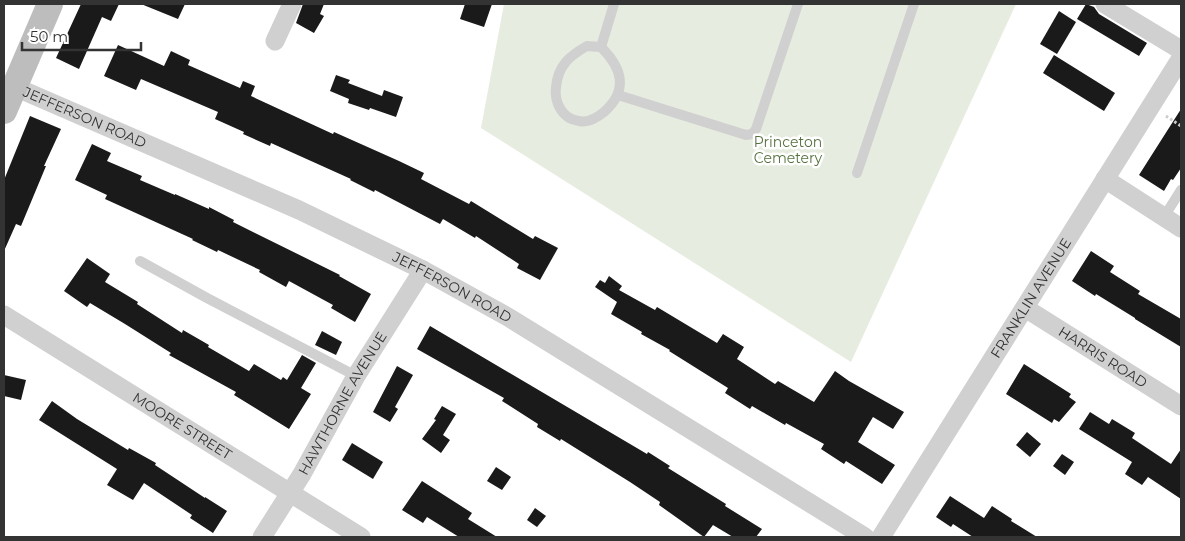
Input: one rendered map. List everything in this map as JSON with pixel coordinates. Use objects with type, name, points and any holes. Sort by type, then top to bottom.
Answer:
[{"type":"street","points":[[4,111],[50,4]]},
{"type":"street","points":[[275,41],[292,4]]},
{"type":"street","points":[[1105,4],[1181,50]]},
{"type":"street","name":"FRANKLIN AVENUE","points":[[881,537],[1181,58]]},
{"type":"street","name":"JEFFERSON ROAD","points":[[14,87],[299,210],[422,270],[516,322],[864,537]]},
{"type":"street","points":[[1105,179],[1181,228]]},
{"type":"street","name":"HAWTHORNE AVENUE","points":[[262,537],[290,493],[356,376],[422,270]]},
{"type":"street","name":"HARRIS ROAD","points":[[1025,308],[1181,406]]},
{"type":"street","name":"MOORE STREET","points":[[4,316],[361,537]]},
{"type":"lane","points":[[601,47],[614,4]]},
{"type":"lane","points":[[618,95],[746,136],[752,134],[756,129],[798,4]]},
{"type":"lane","points":[[857,173],[914,4]]},
{"type":"lane","points":[[587,46],[601,47],[613,58],[618,70],[620,82],[618,95],[601,114],[589,120],[580,121],[570,117],[560,108],[556,101],[557,79],[562,65],[573,54],[587,46]]},
{"type":"lane","points":[[1164,217],[1181,190]]},
{"type":"lane","points":[[140,261],[356,376]]},
{"type":"path","points":[[1166,116],[1181,126]]},
{"type":"green space","name":"Princeton Cemetery","points":[[504,4],[1016,4],[851,362],[481,128]]},
{"type":"building","points":[[81,4],[119,4],[111,21],[102,17],[79,69],[56,58]]},
{"type":"building","points":[[141,4],[185,4],[178,19]]},
{"type":"building","points":[[303,4],[324,4],[320,14],[324,16],[314,33],[296,23]]},
{"type":"building","points":[[465,4],[492,4],[484,27],[460,19]]},
{"type":"building","points":[[1086,4],[1094,7],[1099,14],[1147,43],[1139,56],[1077,19]]},
{"type":"building","points":[[1059,11],[1076,22],[1057,54],[1040,44]]},
{"type":"building","points":[[118,45],[164,66],[171,51],[190,60],[188,65],[240,88],[243,81],[255,86],[251,96],[424,173],[421,179],[469,204],[471,201],[533,239],[535,236],[558,248],[540,280],[517,268],[519,264],[476,236],[475,238],[443,219],[440,224],[351,179],[271,143],[270,146],[243,134],[244,132],[215,119],[218,112],[141,79],[136,90],[104,76]]},
{"type":"building","points":[[1054,55],[1115,93],[1104,111],[1043,73]]},
{"type":"building","points":[[336,75],[350,80],[348,83],[382,96],[384,90],[403,97],[396,117],[348,103],[349,99],[330,91]]},
{"type":"building","points":[[1181,109],[1181,168],[1173,180],[1171,179],[1164,191],[1139,175]]},
{"type":"building","points":[[30,116],[61,129],[44,166],[46,166],[21,226],[16,224],[4,251],[4,180]]},
{"type":"building","points":[[92,144],[111,153],[107,161],[142,176],[140,180],[209,209],[209,207],[234,220],[233,222],[340,275],[371,294],[355,322],[331,308],[333,305],[289,281],[286,287],[259,272],[260,270],[218,250],[217,252],[105,199],[107,195],[75,180]]},
{"type":"building","points":[[1091,251],[1114,266],[1110,272],[1140,291],[1138,294],[1181,319],[1181,347],[1072,281]]},
{"type":"building","points":[[87,258],[110,274],[105,282],[138,302],[137,304],[182,333],[183,330],[249,371],[254,364],[281,380],[283,377],[287,380],[302,355],[316,363],[301,388],[311,394],[289,429],[234,395],[236,392],[169,355],[171,353],[90,303],[87,307],[64,291]]},
{"type":"building","points":[[609,276],[622,286],[619,290],[655,310],[657,307],[717,343],[723,334],[744,347],[737,359],[775,384],[778,381],[814,402],[835,371],[904,412],[893,429],[873,417],[858,442],[895,465],[882,484],[846,461],[844,464],[821,449],[824,444],[752,406],[750,409],[725,393],[728,388],[611,314],[617,302],[595,287],[600,280],[605,283]]},
{"type":"building","points":[[430,326],[647,454],[648,452],[670,466],[668,468],[762,529],[756,537],[733,537],[713,525],[704,537],[659,505],[660,502],[630,482],[561,439],[560,441],[537,427],[538,424],[502,401],[504,398],[417,349]]},
{"type":"building","points":[[322,331],[342,342],[336,355],[315,345]]},
{"type":"building","points":[[1024,364],[1071,394],[1069,397],[1076,402],[1059,422],[1054,419],[1052,423],[1006,394]]},
{"type":"building","points":[[397,366],[413,375],[395,407],[398,409],[390,422],[373,412]]},
{"type":"building","points":[[4,375],[26,380],[21,400],[4,396]]},
{"type":"building","points":[[52,401],[77,419],[128,450],[129,448],[156,463],[155,465],[227,511],[213,533],[190,518],[192,515],[144,483],[133,500],[107,485],[117,469],[39,420]]},
{"type":"building","points":[[442,406],[456,414],[443,435],[450,440],[441,453],[422,439],[436,420],[434,419]]},
{"type":"building","points":[[1090,412],[1109,424],[1112,419],[1135,433],[1132,438],[1171,464],[1181,449],[1181,499],[1148,477],[1142,485],[1125,474],[1132,462],[1079,429]]},
{"type":"building","points":[[1027,432],[1041,444],[1030,457],[1016,445]]},
{"type":"building","points":[[352,443],[383,462],[373,479],[342,460]]},
{"type":"building","points":[[1062,454],[1074,462],[1065,475],[1053,466]]},
{"type":"building","points":[[496,467],[511,477],[502,490],[487,481]]},
{"type":"building","points":[[422,481],[472,513],[468,519],[497,537],[459,537],[427,517],[423,523],[402,510]]},
{"type":"building","points":[[950,496],[984,518],[992,506],[1012,519],[1011,521],[1037,537],[973,537],[953,524],[951,527],[936,517]]},
{"type":"building","points":[[535,508],[546,516],[537,527],[527,520]]}]
